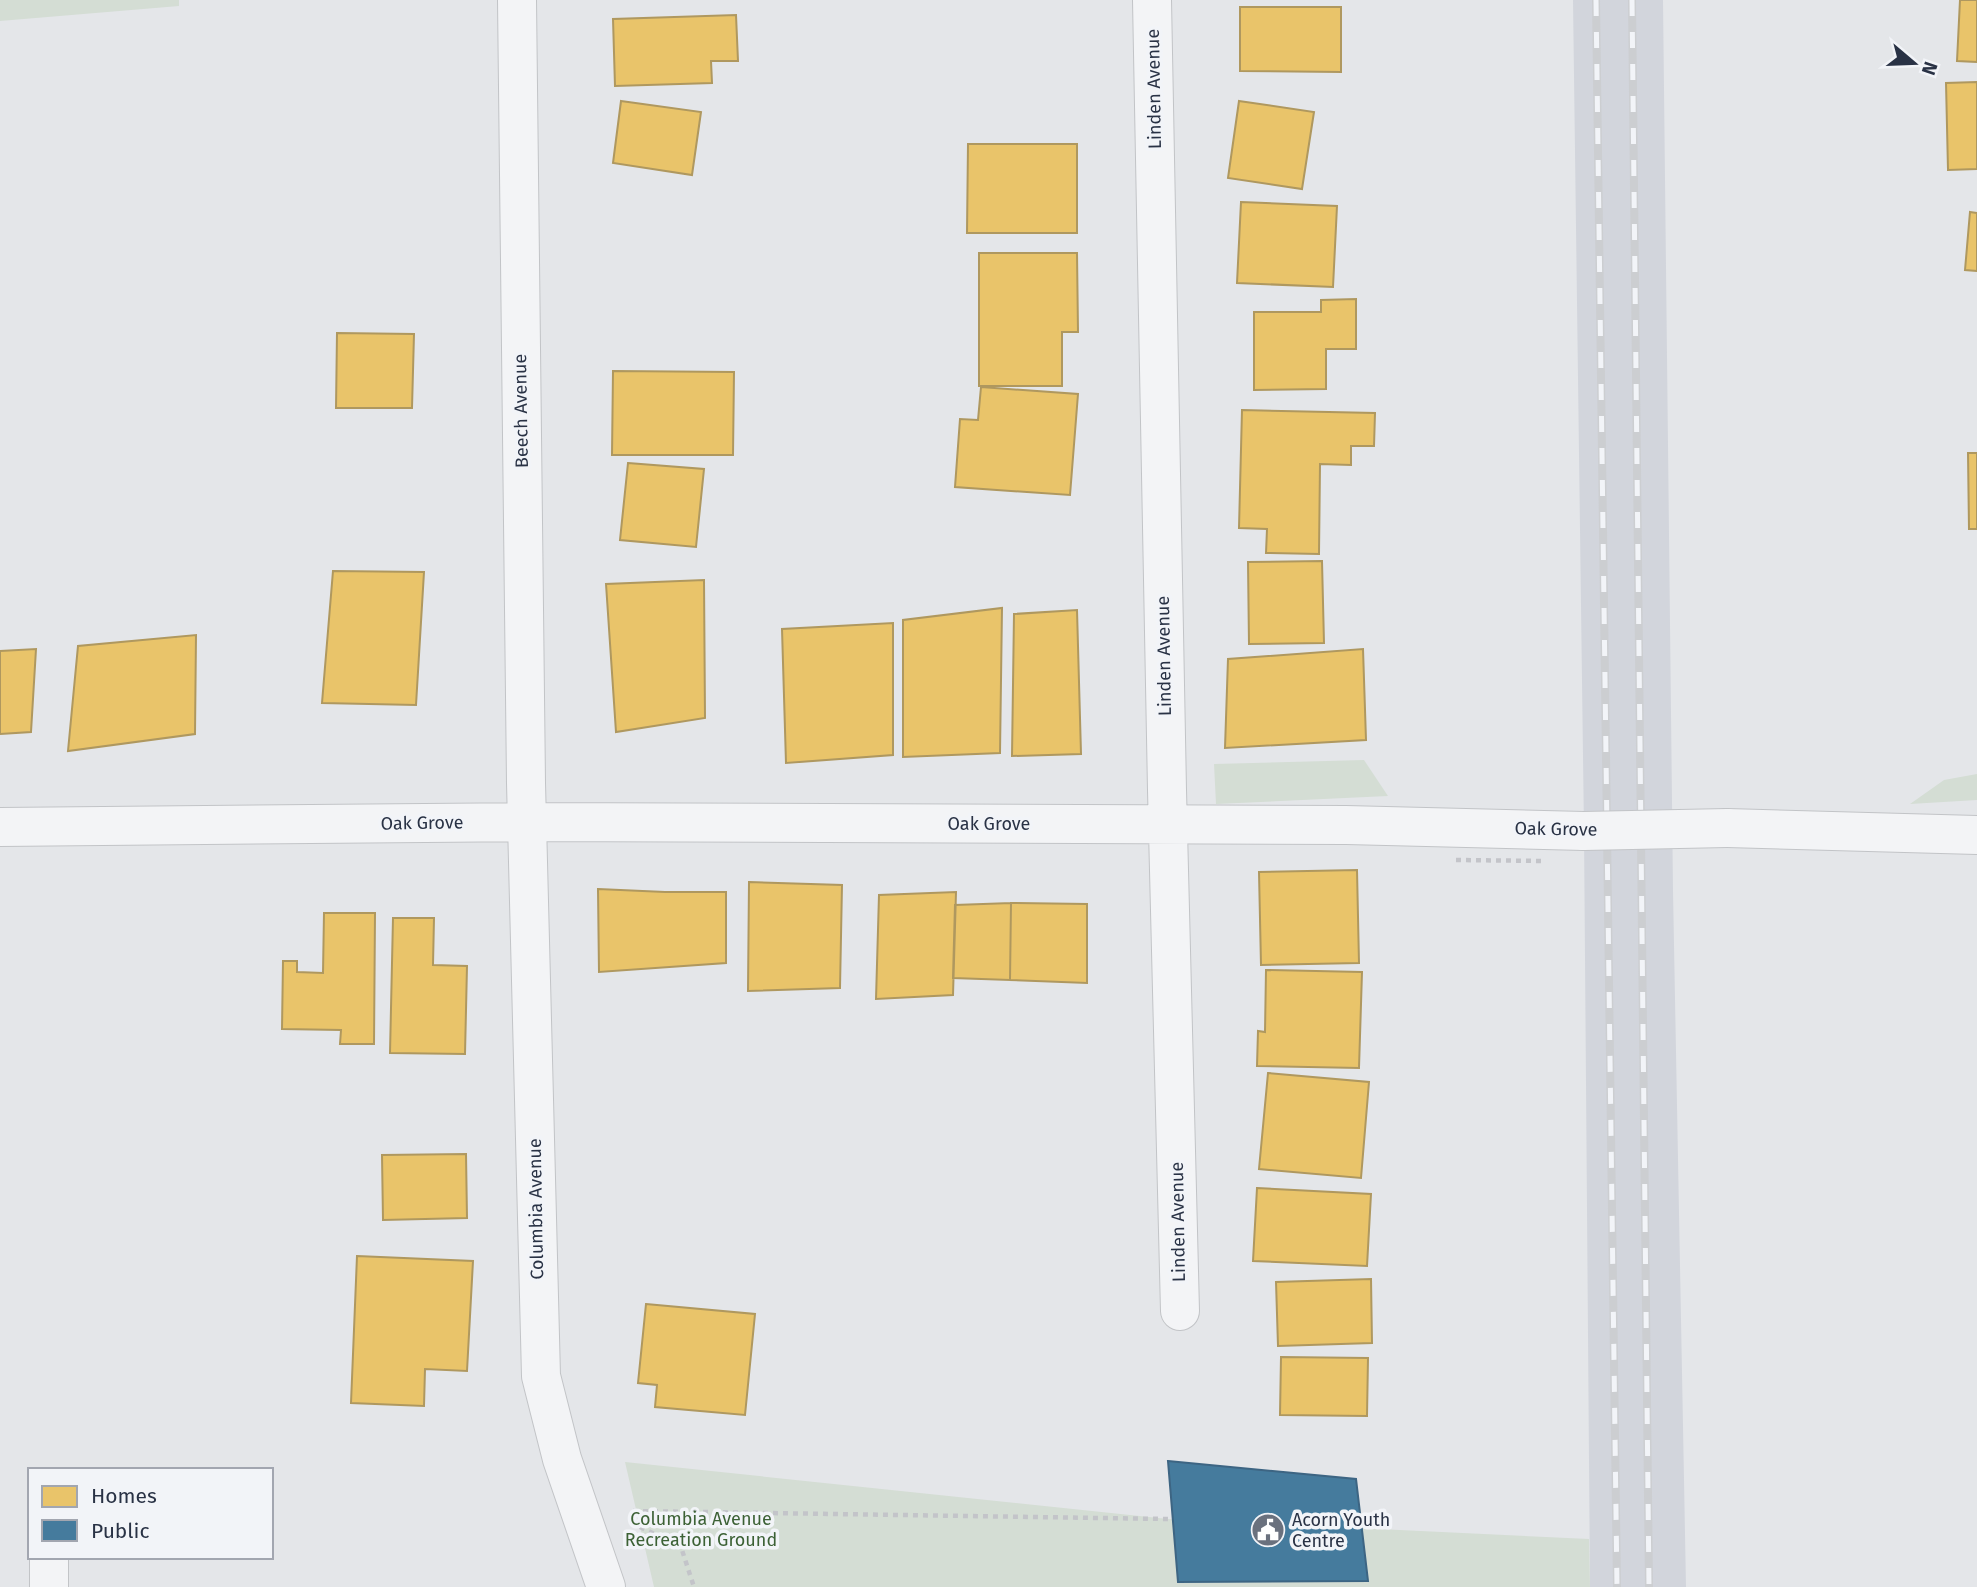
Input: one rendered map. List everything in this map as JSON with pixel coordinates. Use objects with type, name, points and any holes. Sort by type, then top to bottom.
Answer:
[{"type":"street","name":"Beech Avenue","points":[[517,0],[526,822]]},
{"type":"street","name":"Linden Avenue","points":[[1152,0],[1180,1311]]},
{"type":"street","name":"Oak Grove","points":[[0,827],[526,822],[1346,825],[1584,831],[1727,828],[1977,835]]},
{"type":"street","name":"Columbia Avenue","points":[[526,822],[541,1376],[562,1459],[606,1587]]},
{"type":"street","points":[[49,1587],[50,1559]]},
{"type":"path","points":[[622,1511],[1168,1519]]},
{"type":"path","points":[[632,1523],[681,1547],[694,1587]]},
{"type":"shaded area","points":[[1573,0],[1663,0],[1673,891],[1686,1587],[1590,1587]]},
{"type":"green space","points":[[0,0],[179,0],[179,6],[0,21]]},
{"type":"green space","points":[[1364,760],[1388,796],[1216,804],[1214,764]]},
{"type":"green space","points":[[1977,774],[1977,800],[1910,804],[1944,780]]},
{"type":"green space","name":"Columbia Avenue Recreation Ground","points":[[625,1462],[1168,1519],[1589,1539],[1590,1587],[654,1587]]},
{"type":"building: Homes","points":[[1960,0],[1977,0],[1977,62],[1957,61]]},
{"type":"building: Homes","points":[[1240,7],[1341,7],[1341,72],[1240,71]]},
{"type":"building: Homes","points":[[736,15],[738,61],[711,61],[712,83],[615,86],[613,19]]},
{"type":"building: Homes","points":[[1977,82],[1977,169],[1948,170],[1946,83]]},
{"type":"building: Homes","points":[[621,101],[701,112],[692,175],[613,163]]},
{"type":"building: Homes","points":[[1239,101],[1314,112],[1302,189],[1228,178]]},
{"type":"building: Homes","points":[[968,144],[1077,144],[1077,233],[967,233]]},
{"type":"building: Homes","points":[[1241,202],[1337,206],[1333,287],[1237,283]]},
{"type":"building: Homes","points":[[1970,212],[1977,213],[1977,271],[1965,270]]},
{"type":"building: Homes","points":[[979,253],[1077,253],[1078,332],[1062,332],[1062,386],[979,386]]},
{"type":"building: Homes","points":[[1356,299],[1356,349],[1326,349],[1326,389],[1254,390],[1254,312],[1321,312],[1321,300]]},
{"type":"building: Homes","points":[[337,333],[414,334],[412,408],[336,408]]},
{"type":"building: Homes","points":[[613,371],[734,372],[733,455],[612,455]]},
{"type":"building: Homes","points":[[981,387],[1078,394],[1070,495],[955,487],[960,419],[978,420]]},
{"type":"building: Homes","points":[[1242,410],[1375,413],[1374,446],[1351,446],[1351,465],[1320,464],[1319,554],[1266,553],[1267,529],[1239,528]]},
{"type":"building: Homes","points":[[1968,453],[1977,453],[1977,529],[1969,529]]},
{"type":"building: Homes","points":[[628,463],[704,469],[696,547],[620,540]]},
{"type":"building: Homes","points":[[1322,561],[1324,643],[1249,644],[1248,562]]},
{"type":"building: Homes","points":[[333,571],[424,572],[416,705],[322,703]]},
{"type":"building: Homes","points":[[704,580],[705,718],[616,732],[606,584]]},
{"type":"building: Homes","points":[[1002,608],[1000,753],[903,757],[903,620]]},
{"type":"building: Homes","points":[[1077,610],[1081,754],[1012,756],[1014,614]]},
{"type":"building: Homes","points":[[893,623],[893,755],[786,763],[782,629]]},
{"type":"building: Homes","points":[[196,635],[195,734],[68,751],[78,646]]},
{"type":"building: Homes","points":[[36,649],[31,732],[0,734],[0,651]]},
{"type":"building: Homes","points":[[1363,649],[1366,740],[1225,748],[1228,659]]},
{"type":"building: Homes","points":[[1357,870],[1359,963],[1261,965],[1259,872]]},
{"type":"building: Homes","points":[[749,882],[842,885],[840,988],[748,991]]},
{"type":"building: Homes","points":[[598,889],[726,892],[726,963],[599,972]]},
{"type":"building: Homes","points":[[956,892],[953,995],[876,999],[879,895]]},
{"type":"building: Homes","points":[[1011,903],[1087,904],[1087,983],[1010,980]]},
{"type":"building: Homes","points":[[1011,903],[1010,980],[953,978],[955,905]]},
{"type":"building: Homes","points":[[324,913],[375,913],[374,1044],[340,1044],[341,1030],[282,1029],[283,961],[297,961],[297,972],[323,973]]},
{"type":"building: Homes","points":[[393,918],[434,918],[433,965],[467,966],[465,1054],[390,1053]]},
{"type":"building: Homes","points":[[1266,970],[1362,972],[1359,1068],[1257,1066],[1258,1031],[1265,1032]]},
{"type":"building: Homes","points":[[1268,1073],[1369,1082],[1361,1178],[1259,1169]]},
{"type":"building: Homes","points":[[466,1154],[467,1218],[383,1220],[382,1155]]},
{"type":"building: Homes","points":[[1257,1188],[1371,1194],[1367,1266],[1253,1261]]},
{"type":"building: Homes","points":[[357,1256],[473,1261],[467,1371],[425,1369],[424,1406],[351,1403]]},
{"type":"building: Homes","points":[[1371,1279],[1372,1343],[1278,1346],[1276,1282]]},
{"type":"building: Homes","points":[[646,1304],[755,1314],[745,1415],[655,1407],[657,1385],[638,1383]]},
{"type":"building: Homes","points":[[1281,1357],[1368,1358],[1367,1416],[1280,1415]]},
{"type":"building: Public","name":"Acorn Youth Centre","points":[[1168,1461],[1356,1479],[1368,1581],[1178,1582]]},
{"type":"railway","points":[[1596,0],[1617,1587]]},
{"type":"railway","points":[[1632,0],[1649,1587]]},
{"type":"place","name":"Acorn Youth Centre","points":[[1268,1530]]}]
